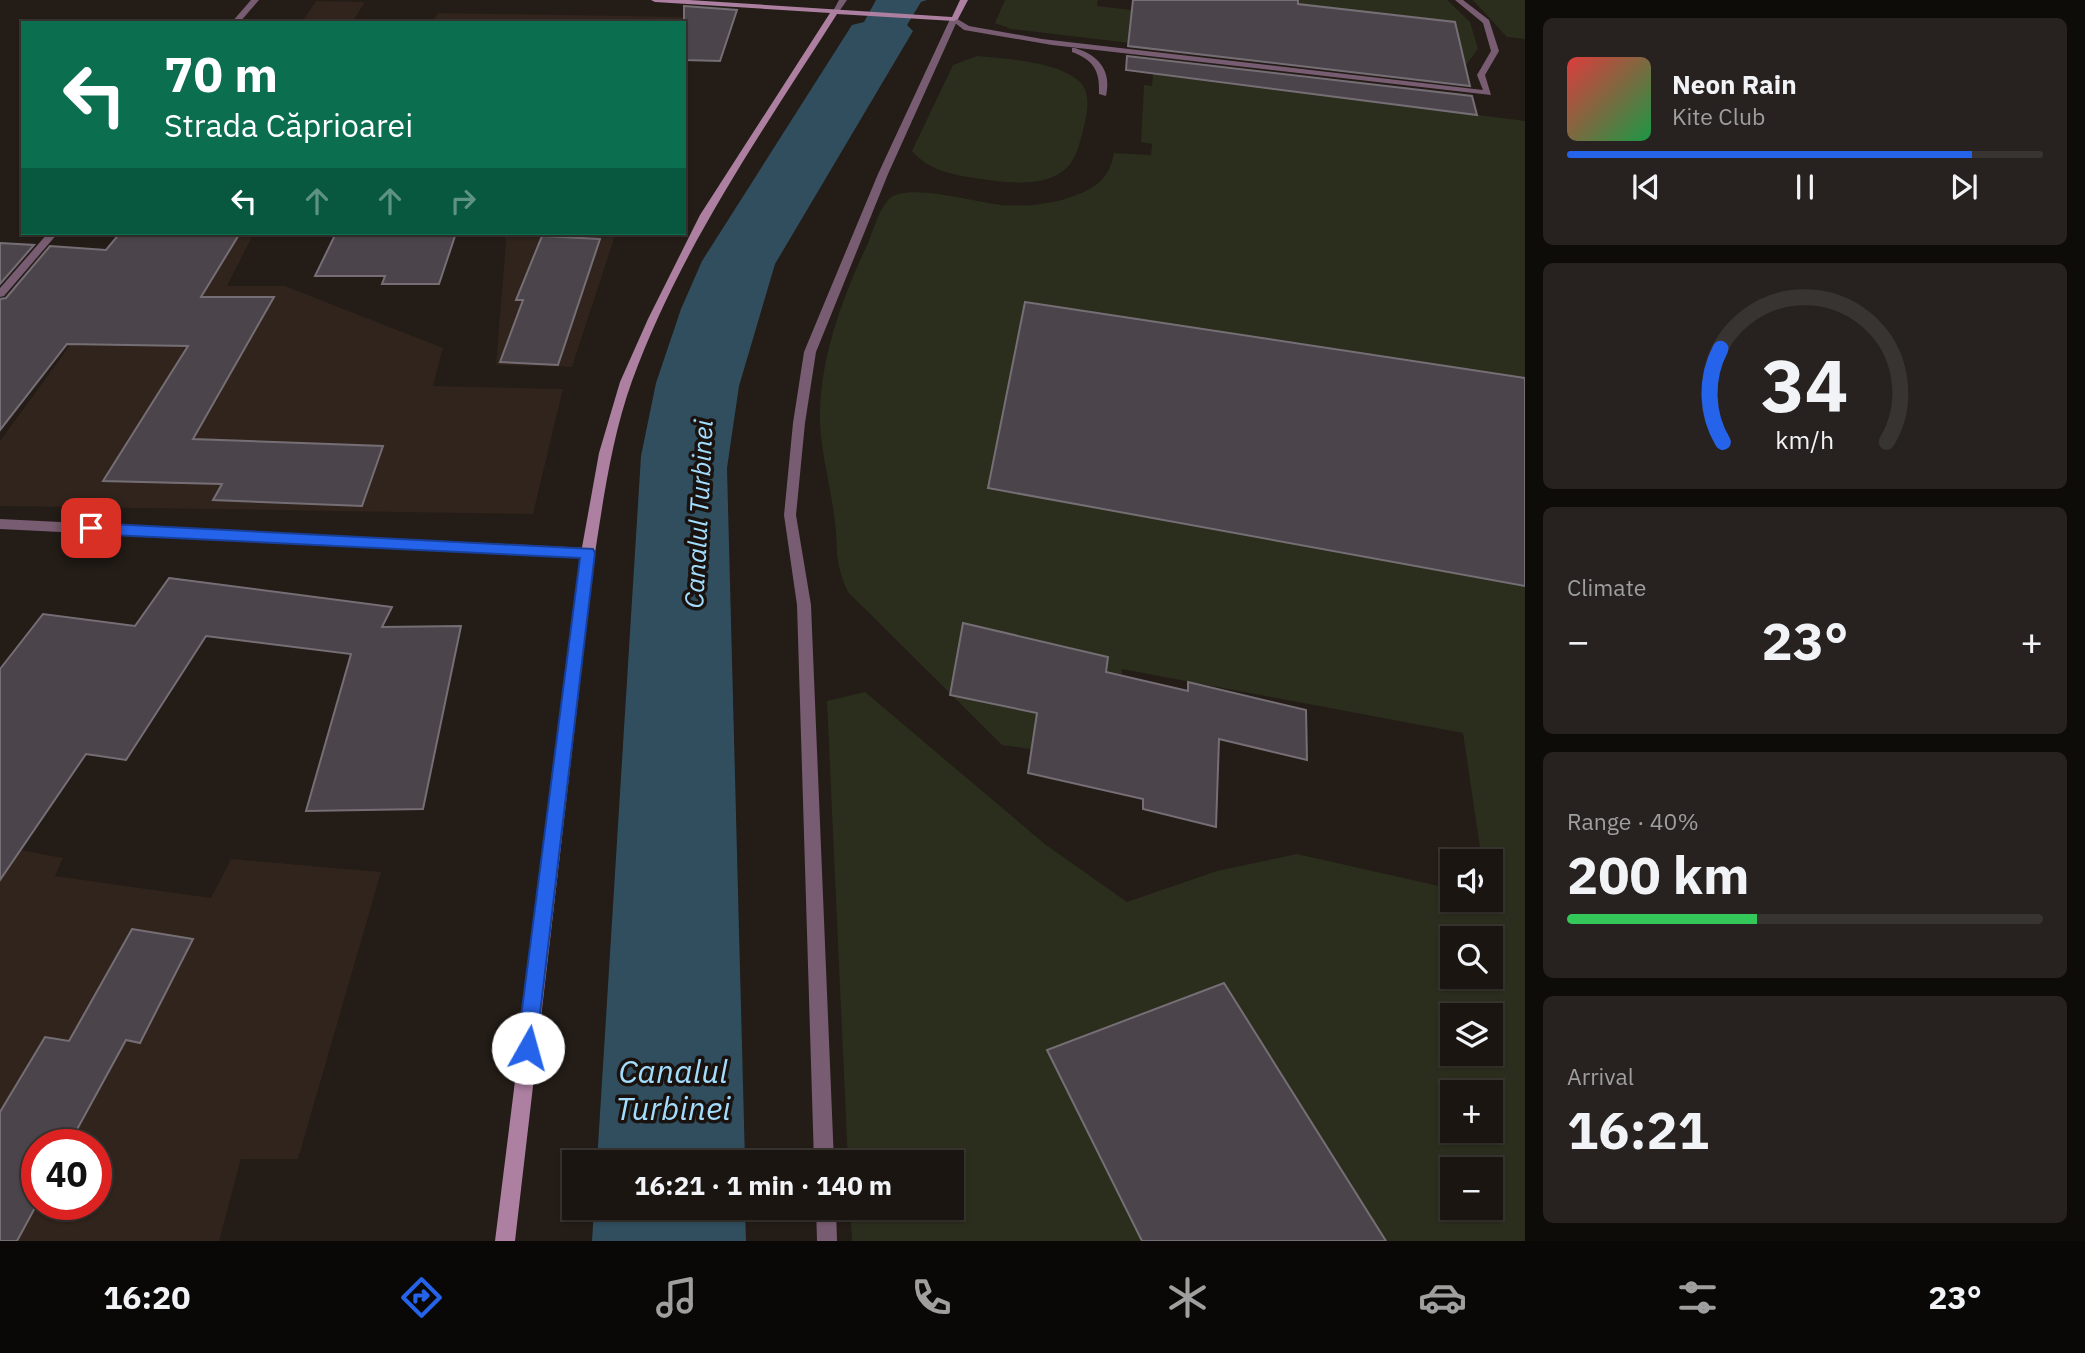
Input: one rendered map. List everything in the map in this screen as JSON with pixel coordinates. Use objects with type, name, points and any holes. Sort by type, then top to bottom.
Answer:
[{"type":"street","points":[[237,21],[255,0]]},
{"type":"street","points":[[655,0],[954,19],[967,28],[1043,41],[1488,93],[1481,75],[1495,51],[1486,22],[1459,0]]},
{"type":"street","points":[[505,1241],[588,553],[604,453],[626,382],[653,319],[705,215],[843,0]]},
{"type":"street","points":[[824,1150],[804,606],[790,515],[799,423],[810,352],[883,174],[964,0]]},
{"type":"street","points":[[1043,41],[1076,50],[1102,65],[1105,73],[1103,94]]},
{"type":"street","points":[[0,294],[51,235]]},
{"type":"street","points":[[0,524],[588,553]]},
{"type":"street","points":[[826,1220],[827,1241]]},
{"type":"shaded area","points":[[316,1],[365,2],[353,21],[302,21]]},
{"type":"shaded area","points":[[438,13],[687,17],[685,21],[433,21]]},
{"type":"shaded area","points":[[151,235],[253,235],[227,286],[285,286],[443,348],[433,386],[563,389],[533,514],[0,506],[0,441]]},
{"type":"shaded area","points":[[504,235],[615,235],[572,367],[496,365]]},
{"type":"shaded area","points":[[0,846],[63,858],[55,876],[211,898],[231,859],[381,872],[298,1159],[241,1159],[219,1241],[0,1241]]},
{"type":"green space","points":[[1005,0],[1098,0],[1097,6],[1461,49],[1454,22],[1298,4],[1298,0],[1447,0],[1470,22],[1478,49],[1460,73],[1461,82],[1011,29],[995,23]]},
{"type":"green space","points":[[1473,0],[1525,0],[1525,39],[1507,37]]},
{"type":"green space","points":[[977,56],[1045,65],[1059,69],[1080,82],[1087,96],[1086,117],[1076,154],[1066,169],[1042,180],[999,181],[948,173],[925,163],[912,151],[953,65]]},
{"type":"green space","points":[[1153,73],[1525,121],[1525,1241],[852,1241],[851,1220],[964,1220],[964,1150],[847,1150],[827,701],[865,692],[1046,845],[1127,902],[1217,871],[1297,854],[1440,886],[1440,912],[1503,912],[1503,849],[1480,849],[1463,733],[1122,669],[1119,761],[1002,745],[848,592],[843,581],[838,562],[834,515],[821,433],[823,375],[841,308],[885,204],[897,195],[909,192],[1001,205],[1031,205],[1060,200],[1086,191],[1103,178],[1114,153],[1151,155],[1152,144],[1141,142],[1144,85],[1152,86]]},
{"type":"water","name":"Canalul Turbinei","points":[[876,0],[927,0],[921,2],[907,25],[913,31],[775,264],[739,386],[727,468],[745,1150],[598,1150],[641,456],[656,383],[681,309],[702,261],[852,25],[864,22]]},
{"type":"water","points":[[593,1220],[745,1220],[746,1241],[592,1241]]},
{"type":"building","points":[[1133,0],[1298,0],[1298,4],[1455,22],[1470,86],[1128,46]]},
{"type":"building","points":[[684,6],[737,10],[720,61],[686,60]]},
{"type":"building","points":[[1127,56],[1472,96],[1477,115],[1126,70]]},
{"type":"building","points":[[118,235],[239,235],[201,297],[274,297],[193,439],[383,446],[362,506],[213,500],[222,484],[103,481],[188,346],[67,344],[0,430],[0,299],[6,298],[50,246],[106,250]]},
{"type":"building","points":[[335,235],[455,235],[439,284],[382,284],[385,276],[315,276]]},
{"type":"building","points":[[542,236],[600,239],[558,365],[500,362],[523,300],[516,300]]},
{"type":"building","points":[[0,243],[34,245],[0,284]]},
{"type":"building","points":[[1025,302],[1525,378],[1525,586],[988,488]]},
{"type":"building","points":[[169,578],[392,607],[382,627],[461,626],[423,809],[306,811],[351,654],[206,636],[126,760],[86,754],[0,880],[0,669],[43,614],[135,626]]},
{"type":"building","points":[[963,623],[1108,657],[1106,672],[1188,691],[1188,682],[1306,710],[1307,760],[1219,739],[1216,827],[1143,809],[1143,799],[1028,773],[1037,713],[950,695]]},
{"type":"building","points":[[132,929],[193,939],[140,1043],[126,1040],[77,1129],[21,1129],[21,1220],[28,1220],[17,1241],[0,1241],[0,1112],[45,1037],[69,1041]]},
{"type":"building","points":[[1224,983],[1386,1241],[1142,1241],[1047,1050]]},
{"type":"route","points":[[91,528],[588,553],[528,1048]]}]
